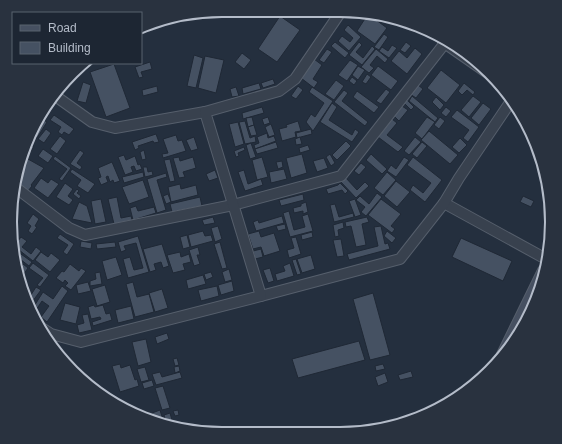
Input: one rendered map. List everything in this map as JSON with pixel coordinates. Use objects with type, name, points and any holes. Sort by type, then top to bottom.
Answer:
[{"type":"street","points":[[58,98],[92,122],[115,128],[205,112],[279,91],[295,79],[337,17]]},
{"type":"street","points":[[20,191],[69,228],[85,235],[233,205],[341,176],[443,44]]},
{"type":"street","points":[[50,334],[81,342],[400,259],[444,203],[508,105]]},
{"type":"street","points":[[205,112],[261,296]]},
{"type":"street","points":[[444,203],[542,257]]},
{"type":"building","points":[[279,17],[300,30],[277,62],[258,49]]},
{"type":"building","points":[[365,19],[377,21],[387,28],[375,44],[357,31]]},
{"type":"building","points":[[348,25],[361,37],[349,51],[338,41],[342,36],[350,42],[353,38],[344,30]]},
{"type":"building","points":[[384,34],[388,37],[379,50],[374,47]]},
{"type":"building","points":[[335,42],[349,53],[345,58],[331,46]]},
{"type":"building","points":[[359,42],[362,45],[356,52],[363,58],[372,46],[375,49],[362,65],[349,55]]},
{"type":"building","points":[[406,42],[411,46],[405,53],[400,50]]},
{"type":"building","points":[[392,45],[397,48],[389,58],[379,51],[382,47],[388,51]]},
{"type":"building","points":[[415,48],[422,54],[407,74],[391,61],[399,51],[407,58]]},
{"type":"building","points":[[327,49],[332,52],[324,63],[319,60]]},
{"type":"building","points":[[376,49],[388,59],[385,63],[377,56],[370,65],[374,68],[369,73],[361,67]]},
{"type":"building","points":[[242,53],[251,60],[244,69],[235,62]]},
{"type":"building","points":[[194,55],[203,58],[196,88],[187,86]]},
{"type":"building","points":[[205,56],[224,60],[216,93],[198,88]]},
{"type":"building","points":[[314,59],[322,65],[313,79],[318,82],[314,88],[301,78]]},
{"type":"building","points":[[350,60],[358,65],[347,81],[338,75]]},
{"type":"building","points":[[150,62],[152,69],[141,72],[143,77],[139,78],[135,67]]},
{"type":"building","points":[[114,64],[130,108],[106,117],[90,72]]},
{"type":"building","points":[[358,66],[365,70],[358,80],[352,75]]},
{"type":"building","points":[[378,66],[398,81],[391,90],[371,75]]},
{"type":"building","points":[[441,70],[460,85],[446,103],[427,88]]},
{"type":"building","points":[[367,74],[371,77],[366,84],[362,82]]},
{"type":"building","points":[[352,77],[357,81],[354,85],[349,81]]},
{"type":"building","points":[[273,79],[275,84],[263,88],[261,83]]},
{"type":"building","points":[[336,80],[344,86],[334,100],[325,94]]},
{"type":"building","points":[[83,82],[91,85],[86,103],[77,101]]},
{"type":"building","points":[[259,83],[261,89],[243,94],[242,88]]},
{"type":"building","points":[[464,83],[475,92],[473,95],[467,90],[462,95],[458,91]]},
{"type":"building","points":[[418,85],[423,89],[416,98],[410,94]]},
{"type":"building","points":[[157,86],[158,92],[143,96],[142,90]]},
{"type":"building","points":[[298,86],[303,90],[296,99],[291,96]]},
{"type":"building","points":[[236,87],[239,96],[232,97],[230,89]]},
{"type":"building","points":[[312,87],[333,101],[313,131],[306,122],[311,114],[315,117],[324,103],[309,92]]},
{"type":"building","points":[[386,89],[390,92],[381,104],[376,101]]},
{"type":"building","points":[[344,90],[348,93],[342,101],[368,122],[365,126],[334,102]]},
{"type":"building","points":[[357,91],[379,107],[374,113],[353,97]]},
{"type":"building","points":[[412,96],[438,118],[435,122],[409,101]]},
{"type":"building","points":[[473,96],[481,102],[469,117],[461,110]]},
{"type":"building","points":[[436,97],[444,105],[440,110],[432,102]]},
{"type":"building","points":[[407,100],[414,107],[411,110],[404,103]]},
{"type":"building","points":[[332,103],[337,107],[329,120],[352,135],[355,129],[359,132],[352,142],[320,122]]},
{"type":"building","points":[[483,103],[491,109],[479,125],[471,118]]},
{"type":"building","points":[[402,106],[408,110],[399,121],[394,116]]},
{"type":"building","points":[[262,107],[264,113],[243,119],[242,113]]},
{"type":"building","points":[[446,107],[451,111],[446,117],[441,113]]},
{"type":"building","points":[[457,110],[479,127],[468,142],[463,138],[469,130],[451,117]]},
{"type":"building","points":[[54,115],[74,129],[69,135],[64,132],[62,135],[58,132],[61,127],[50,120]]},
{"type":"building","points":[[252,117],[254,125],[248,127],[246,118]]},
{"type":"building","points":[[268,117],[270,123],[264,125],[262,119]]},
{"type":"building","points":[[427,117],[435,122],[422,139],[415,133]]},
{"type":"building","points":[[440,117],[445,121],[439,129],[434,125]]},
{"type":"building","points":[[392,119],[397,123],[387,135],[403,147],[398,152],[378,137]]},
{"type":"building","points":[[43,120],[47,122],[37,138],[36,137]]},
{"type":"building","points":[[245,121],[250,138],[255,136],[256,142],[245,144],[239,122]]},
{"type":"building","points":[[298,121],[301,131],[295,132],[296,137],[282,141],[279,129],[287,127],[286,125]]},
{"type":"building","points":[[238,122],[244,144],[235,147],[229,124]]},
{"type":"building","points":[[271,124],[275,135],[269,137],[265,127]]},
{"type":"building","points":[[254,125],[257,135],[251,136],[248,127]]},
{"type":"building","points":[[46,129],[51,133],[44,143],[38,139]]},
{"type":"building","points":[[311,129],[312,134],[297,138],[296,133]]},
{"type":"building","points":[[429,131],[458,155],[450,164],[421,140]]},
{"type":"building","points":[[267,133],[268,138],[274,136],[276,141],[255,149],[254,145],[259,143],[257,137]]},
{"type":"building","points":[[156,134],[159,142],[154,143],[153,141],[138,146],[139,148],[135,150],[132,142]]},
{"type":"building","points":[[176,135],[178,141],[182,140],[186,151],[163,158],[162,154],[168,153],[163,139]]},
{"type":"building","points":[[60,136],[66,141],[57,154],[50,149]]},
{"type":"building","points":[[194,137],[198,149],[191,151],[186,140]]},
{"type":"building","points":[[300,137],[302,144],[296,145],[295,139]]},
{"type":"building","points":[[415,137],[421,142],[409,155],[404,151]]},
{"type":"building","points":[[460,138],[467,145],[459,153],[452,147]]},
{"type":"building","points":[[346,141],[351,146],[337,160],[332,155]]},
{"type":"building","points":[[276,142],[278,148],[257,154],[255,149]]},
{"type":"building","points":[[422,142],[427,146],[417,158],[412,154]]},
{"type":"building","points":[[251,143],[256,157],[250,159],[246,145]]},
{"type":"building","points":[[308,145],[310,150],[300,153],[299,148]]},
{"type":"building","points":[[244,147],[245,150],[238,153],[239,156],[236,157],[234,151]]},
{"type":"building","points":[[43,149],[53,156],[48,163],[38,156]]},
{"type":"building","points":[[80,150],[84,153],[77,163],[82,167],[80,170],[70,164]]},
{"type":"building","points":[[144,150],[146,159],[142,160],[140,152]]},
{"type":"building","points":[[302,154],[307,173],[291,178],[286,158]]},
{"type":"building","points":[[330,154],[335,163],[331,166],[326,157]]},
{"type":"building","points":[[371,154],[387,169],[382,174],[366,160]]},
{"type":"building","points":[[124,155],[126,160],[135,156],[138,165],[140,164],[142,169],[136,171],[134,166],[131,167],[133,172],[125,175],[118,157]]},
{"type":"building","points":[[55,156],[71,168],[62,181],[59,179],[67,169],[53,159]]},
{"type":"building","points":[[179,157],[180,161],[193,157],[196,168],[183,172],[185,177],[179,178],[173,158]]},
{"type":"building","points":[[262,157],[268,177],[257,180],[252,160]]},
{"type":"building","points":[[404,157],[409,160],[396,177],[387,171],[391,165],[396,169]]},
{"type":"building","points":[[413,157],[442,180],[425,202],[410,190],[413,185],[423,193],[431,183],[407,165]]},
{"type":"building","points":[[324,158],[328,168],[317,172],[313,161]]},
{"type":"building","points":[[28,159],[44,168],[28,191],[20,186]]},
{"type":"building","points":[[170,159],[175,181],[170,182],[164,160]]},
{"type":"building","points":[[282,161],[283,167],[278,169],[276,162]]},
{"type":"building","points":[[112,162],[120,181],[114,183],[113,180],[110,182],[108,176],[106,177],[108,182],[101,185],[98,178],[101,177],[98,168]]},
{"type":"building","points":[[361,163],[366,167],[359,175],[354,171]]},
{"type":"building","points":[[143,167],[147,167],[148,172],[152,171],[153,175],[145,177]]},
{"type":"building","points":[[72,169],[95,184],[88,193],[77,186],[81,180],[70,172]]},
{"type":"building","points":[[284,169],[287,179],[271,183],[269,172]]},
{"type":"building","points":[[215,170],[218,178],[209,181],[206,174]]},
{"type":"building","points":[[244,170],[248,184],[261,179],[263,185],[245,191],[238,172]]},
{"type":"building","points":[[143,172],[144,177],[124,183],[122,177]]},
{"type":"building","points":[[387,172],[396,180],[383,195],[374,188]]},
{"type":"building","points":[[166,173],[167,177],[157,180],[166,210],[157,213],[147,179]]},
{"type":"building","points":[[41,178],[48,183],[51,179],[59,184],[48,198],[34,188]]},
{"type":"building","points":[[346,178],[357,190],[365,182],[369,186],[356,198],[341,182]]},
{"type":"building","points":[[143,180],[149,197],[129,204],[122,187]]},
{"type":"building","points":[[396,181],[410,192],[397,207],[384,196]]},
{"type":"building","points":[[65,183],[73,189],[68,196],[73,200],[69,205],[56,197]]},
{"type":"building","points":[[340,183],[348,191],[345,194],[342,190],[328,194],[326,189]]},
{"type":"building","points":[[180,184],[181,189],[196,185],[198,195],[171,202],[168,187]]},
{"type":"building","points":[[77,189],[79,191],[77,193],[81,196],[79,199],[73,194]]},
{"type":"building","points":[[377,193],[382,197],[366,216],[361,212],[365,207],[356,200],[360,196],[369,204]]},
{"type":"building","points":[[168,194],[171,202],[166,204],[163,196]]},
{"type":"building","points":[[303,194],[304,200],[281,206],[279,200]]},
{"type":"building","points":[[523,196],[534,201],[531,207],[520,202]]},
{"type":"building","points":[[117,197],[121,218],[131,216],[132,220],[114,224],[108,199]]},
{"type":"building","points":[[200,197],[202,206],[172,212],[170,204]]},
{"type":"building","points":[[101,199],[106,222],[95,224],[91,201]]},
{"type":"building","points":[[355,199],[361,215],[355,217],[349,201]]},
{"type":"building","points":[[381,199],[401,214],[391,226],[395,229],[392,233],[368,215]]},
{"type":"building","points":[[79,202],[87,206],[92,223],[72,219]]},
{"type":"building","points":[[306,202],[308,212],[303,214],[303,211],[294,213],[293,208],[301,206],[301,204]]},
{"type":"building","points":[[335,204],[339,217],[353,213],[354,217],[334,222],[330,205]]},
{"type":"building","points":[[136,206],[138,211],[154,207],[156,213],[133,220],[130,208]]},
{"type":"building","points":[[289,211],[294,230],[305,227],[302,216],[308,214],[313,231],[290,237],[283,213]]},
{"type":"building","points":[[33,214],[39,219],[35,226],[37,227],[32,234],[28,231],[31,226],[27,223]]},
{"type":"building","points":[[282,216],[284,223],[256,231],[253,222],[258,220],[259,223]]},
{"type":"building","points":[[213,217],[215,223],[204,225],[202,220]]},
{"type":"building","points":[[367,217],[369,222],[362,224],[366,245],[356,247],[351,226],[346,227],[345,222]]},
{"type":"building","points":[[343,222],[344,228],[338,230],[339,236],[335,237],[333,225]]},
{"type":"building","points":[[285,224],[286,229],[278,231],[276,226]]},
{"type":"building","points":[[218,226],[222,239],[215,242],[211,228]]},
{"type":"building","points":[[381,226],[385,244],[388,243],[390,249],[349,260],[347,254],[378,246],[374,227]]},
{"type":"building","points":[[203,231],[205,236],[211,235],[213,241],[191,247],[188,235]]},
{"type":"building","points":[[259,231],[261,237],[274,233],[280,251],[264,256],[261,247],[253,249],[248,234]]},
{"type":"building","points":[[387,231],[396,238],[392,243],[384,236]]},
{"type":"building","points":[[312,232],[313,237],[302,240],[301,235]]},
{"type":"building","points":[[60,234],[74,244],[67,255],[63,252],[68,245],[57,238]]},
{"type":"building","points":[[187,235],[190,247],[183,249],[180,237]]},
{"type":"building","points":[[138,236],[149,272],[128,278],[123,259],[130,257],[134,270],[143,268],[136,243],[124,246],[126,250],[121,252],[118,242]]},
{"type":"building","points":[[21,237],[27,241],[22,247],[31,254],[36,247],[41,251],[33,261],[19,250],[18,241]]},
{"type":"building","points":[[296,237],[301,254],[289,258],[287,250],[294,248],[291,238]]},
{"type":"building","points":[[461,238],[512,261],[503,281],[452,257]]},
{"type":"building","points":[[341,239],[344,256],[337,257],[333,240]]},
{"type":"building","points":[[81,241],[92,243],[91,249],[80,247]]},
{"type":"building","points":[[115,242],[116,247],[97,249],[96,244]]},
{"type":"building","points":[[220,242],[227,268],[222,269],[214,244]]},
{"type":"building","points":[[162,244],[169,266],[163,268],[161,262],[154,264],[156,270],[150,272],[143,249]]},
{"type":"building","points":[[198,247],[200,255],[197,255],[200,264],[194,266],[189,250]]},
{"type":"building","points":[[261,249],[263,257],[255,259],[253,251]]},
{"type":"building","points":[[41,252],[48,257],[51,253],[60,260],[50,272],[35,260]]},
{"type":"building","points":[[180,252],[181,257],[189,254],[191,262],[183,264],[185,270],[173,273],[167,255]]},
{"type":"building","points":[[20,253],[32,262],[29,266],[21,260]]},
{"type":"building","points":[[311,255],[315,269],[302,273],[297,259]]},
{"type":"building","points":[[116,257],[122,275],[107,280],[102,261]]},
{"type":"building","points":[[296,259],[301,274],[297,275],[292,260]]},
{"type":"building","points":[[33,263],[49,275],[40,287],[37,285],[43,278],[29,268]]},
{"type":"building","points":[[290,263],[294,276],[277,281],[275,274],[285,271],[283,266]]},
{"type":"building","points":[[23,264],[28,268],[24,274],[22,266]]},
{"type":"building","points":[[70,264],[79,271],[81,268],[86,271],[71,290],[65,286],[68,283],[65,280],[63,283],[56,278],[62,271],[64,272]]},
{"type":"building","points":[[270,268],[274,281],[268,283],[263,270]]},
{"type":"building","points":[[229,269],[232,280],[225,282],[222,272]]},
{"type":"building","points":[[100,272],[102,284],[90,286],[90,281],[96,279],[95,273]]},
{"type":"building","points":[[211,272],[213,277],[206,280],[204,274]]},
{"type":"building","points":[[203,275],[206,284],[188,289],[186,280]]},
{"type":"building","points":[[232,281],[234,291],[221,295],[218,285]]},
{"type":"building","points":[[88,282],[91,291],[78,294],[76,285]]},
{"type":"building","points":[[133,282],[137,297],[149,294],[154,312],[135,317],[126,284]]},
{"type":"building","points":[[105,285],[110,302],[97,306],[92,289]]},
{"type":"building","points":[[62,286],[68,291],[47,322],[41,317],[49,306],[42,301],[37,309],[35,305],[43,292],[53,299]]},
{"type":"building","points":[[217,286],[219,296],[201,301],[198,290]]},
{"type":"building","points":[[36,287],[41,290],[33,300],[31,295]]},
{"type":"building","points":[[162,289],[168,308],[155,312],[149,293]]},
{"type":"building","points":[[373,293],[390,355],[370,360],[353,299]]},
{"type":"building","points":[[65,303],[80,307],[76,324],[60,320]]},
{"type":"building","points":[[94,305],[95,307],[103,305],[106,314],[110,313],[112,320],[93,326],[92,322],[101,319],[100,317],[91,319],[88,307]]},
{"type":"building","points":[[131,306],[134,319],[118,323],[115,310]]},
{"type":"building","points":[[88,314],[92,330],[79,333],[77,325],[84,323],[82,315]]},
{"type":"building","points":[[167,333],[169,339],[157,344],[155,337]]},
{"type":"building","points":[[146,339],[151,362],[138,366],[132,342]]},
{"type":"building","points":[[359,341],[365,360],[298,378],[292,359]]},
{"type":"building","points":[[177,358],[179,365],[175,366],[173,359]]},
{"type":"building","points":[[120,364],[121,368],[130,365],[135,380],[137,379],[139,386],[120,392],[112,366]]},
{"type":"building","points":[[383,364],[385,369],[376,371],[375,366]]},
{"type":"building","points":[[179,366],[180,371],[175,373],[174,367]]},
{"type":"building","points":[[145,367],[149,380],[141,382],[137,369]]},
{"type":"building","points":[[411,371],[413,377],[400,380],[398,375]]},
{"type":"building","points":[[160,372],[162,377],[180,372],[182,378],[156,385],[152,374]]},
{"type":"building","points":[[385,373],[388,382],[378,386],[375,377]]},
{"type":"building","points":[[152,380],[154,386],[144,389],[142,383]]},
{"type":"building","points":[[163,386],[170,408],[162,410],[155,388]]},
{"type":"building","points":[[160,410],[162,418],[152,414],[152,413]]},
{"type":"building","points":[[178,410],[179,415],[175,416],[173,411]]},
{"type":"building","points":[[170,413],[172,421],[165,419],[164,415]]}]
